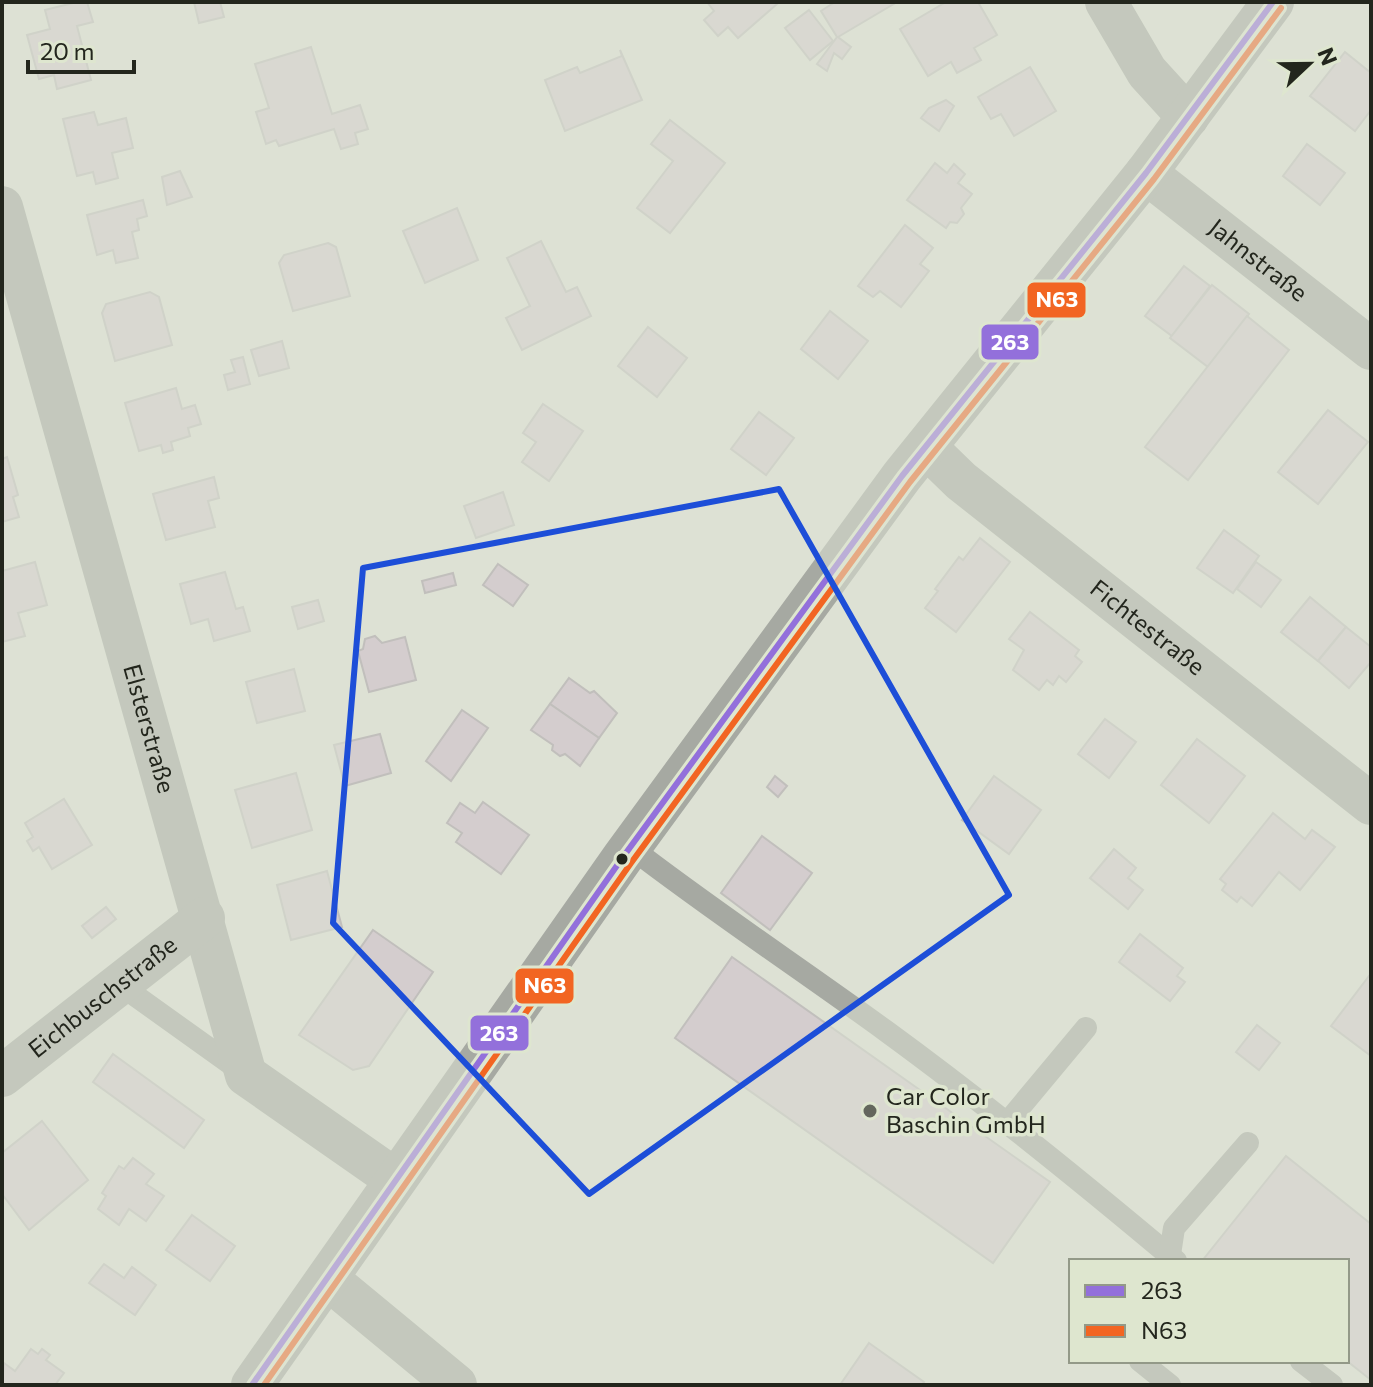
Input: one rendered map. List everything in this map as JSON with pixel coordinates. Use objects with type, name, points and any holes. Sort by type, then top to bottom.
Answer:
[{"type":"street","points":[[1106,2],[1147,72],[1188,117]]},
{"type":"street","points":[[252,1385],[329,1280],[395,1179],[630,847],[926,447],[1146,173],[1273,2]]},
{"type":"street","name":"Jahnstraße","points":[[1146,173],[1371,349]]},
{"type":"street","name":"Elsterstraße","points":[[2,207],[246,1075]]},
{"type":"street","name":"Fichtestraße","points":[[926,447],[961,481],[1371,804]]},
{"type":"street","name":"Eichbuschstraße","points":[[2,1076],[204,918]]},
{"type":"street","points":[[246,1075],[395,1179]]},
{"type":"street","points":[[329,1280],[456,1385]]},
{"type":"lane","points":[[630,847],[702,903],[886,1031],[1172,1259]]},
{"type":"lane","points":[[119,984],[246,1075]]},
{"type":"lane","points":[[1006,1124],[1086,1028]]},
{"type":"lane","points":[[1172,1259],[1174,1228],[1248,1143]]},
{"type":"lane","points":[[1142,1363],[1170,1385]]},
{"type":"lane","points":[[1304,1363],[1332,1385]]},
{"type":"highlighted area","points":[[779,489],[1009,895],[589,1194],[333,923],[363,568]]},
{"type":"building","points":[[87,2],[93,22],[77,26],[91,80],[57,89],[54,75],[39,79],[27,35],[50,29],[45,10]]},
{"type":"building","points":[[194,2],[220,2],[224,17],[199,23]]},
{"type":"building","points":[[707,2],[777,4],[738,38],[728,27],[718,36],[704,20],[714,11]]},
{"type":"building","points":[[835,2],[897,2],[838,37],[851,47],[842,59],[834,53],[827,71],[817,64],[837,37],[821,11]]},
{"type":"building","points":[[946,2],[978,2],[997,35],[974,48],[981,60],[957,73],[951,62],[928,76],[900,29]]},
{"type":"building","points":[[809,10],[833,41],[810,60],[785,28]]},
{"type":"building","points":[[311,47],[332,114],[360,105],[368,129],[355,133],[358,144],[341,149],[334,129],[279,146],[276,140],[266,144],[256,112],[269,108],[255,64]]},
{"type":"building","points":[[620,50],[642,100],[565,131],[545,80],[577,67],[580,73],[622,56]]},
{"type":"building","points":[[1345,52],[1371,73],[1371,110],[1355,131],[1310,96]]},
{"type":"building","points":[[1030,67],[1056,111],[1014,136],[1001,114],[991,119],[978,97]]},
{"type":"building","points":[[946,100],[954,106],[939,131],[921,118],[929,108]]},
{"type":"building","points":[[94,112],[98,125],[126,118],[133,148],[112,153],[118,178],[96,184],[93,172],[77,176],[63,119]]},
{"type":"building","points":[[670,120],[725,163],[670,233],[637,208],[673,161],[651,144]]},
{"type":"building","points":[[1307,144],[1345,173],[1320,205],[1283,176]]},
{"type":"building","points":[[935,163],[947,173],[954,164],[965,174],[958,183],[972,194],[961,208],[964,214],[957,223],[950,222],[946,228],[907,200]]},
{"type":"building","points":[[180,171],[192,197],[167,205],[162,177]]},
{"type":"building","points":[[143,200],[147,216],[137,219],[139,230],[132,232],[138,258],[116,263],[113,250],[97,255],[87,215]]},
{"type":"building","points":[[457,208],[478,260],[425,283],[403,231]]},
{"type":"building","points":[[905,225],[933,248],[920,264],[929,271],[901,307],[880,291],[873,297],[858,286]]},
{"type":"building","points":[[541,241],[566,292],[577,287],[591,316],[522,350],[506,318],[530,306],[507,258]]},
{"type":"building","points":[[328,243],[336,247],[350,296],[293,311],[279,263],[284,255]]},
{"type":"building","points":[[1184,266],[1210,286],[1172,336],[1145,316]]},
{"type":"building","points":[[1212,285],[1249,314],[1208,367],[1170,338]]},
{"type":"building","points":[[150,292],[159,297],[172,345],[115,361],[102,313],[106,304]]},
{"type":"building","points":[[830,311],[868,341],[838,379],[801,349]]},
{"type":"building","points":[[1247,316],[1289,350],[1188,480],[1145,447]]},
{"type":"building","points":[[648,327],[687,358],[657,397],[618,366]]},
{"type":"building","points":[[282,341],[289,368],[259,376],[251,350]]},
{"type":"building","points":[[243,357],[250,384],[228,390],[224,375],[235,372],[231,360]]},
{"type":"building","points":[[176,388],[182,409],[195,405],[201,424],[188,428],[190,436],[171,442],[173,450],[163,453],[161,445],[139,451],[125,403]]},
{"type":"building","points":[[543,404],[583,431],[549,481],[522,462],[536,442],[523,433]]},
{"type":"building","points":[[1328,410],[1368,442],[1318,504],[1278,472]]},
{"type":"building","points":[[759,412],[794,438],[766,475],[731,449]]},
{"type":"building","points":[[7,457],[18,495],[13,497],[19,517],[2,522],[2,459]]},
{"type":"building","points":[[214,477],[219,498],[208,501],[215,527],[166,540],[153,494]]},
{"type":"building","points":[[503,492],[514,525],[476,538],[464,506]]},
{"type":"building","points":[[1224,530],[1259,556],[1233,593],[1197,568]]},
{"type":"building","points":[[980,538],[1010,562],[956,632],[925,608],[959,557],[963,560]]},
{"type":"building","points":[[35,562],[47,605],[18,613],[25,636],[2,642],[2,571]]},
{"type":"building","points":[[1256,562],[1281,580],[1261,607],[1237,589]]},
{"type":"building","points":[[498,564],[528,585],[513,606],[483,585]]},
{"type":"building","points":[[225,572],[236,609],[243,607],[250,631],[214,641],[208,619],[191,624],[180,584]]},
{"type":"building","points":[[453,573],[456,585],[425,593],[422,581]]},
{"type":"building","points":[[1310,597],[1346,627],[1318,661],[1281,632]]},
{"type":"building","points":[[318,600],[324,621],[298,629],[292,607]]},
{"type":"building","points":[[1030,612],[1079,650],[1075,656],[1082,662],[1066,682],[1059,676],[1053,685],[1047,680],[1039,690],[1013,670],[1024,650],[1009,639]]},
{"type":"building","points":[[1346,627],[1371,647],[1371,662],[1349,688],[1318,661]]},
{"type":"building","points":[[375,636],[382,643],[405,637],[416,680],[369,692],[358,651],[363,649],[365,639]]},
{"type":"building","points":[[294,669],[305,711],[257,723],[246,682]]},
{"type":"building","points":[[569,678],[590,693],[594,691],[617,713],[599,738],[550,704]]},
{"type":"building","points":[[550,704],[599,738],[580,766],[565,754],[560,756],[552,750],[553,745],[531,730]]},
{"type":"building","points":[[462,710],[488,728],[451,781],[426,761]]},
{"type":"building","points":[[1105,719],[1136,742],[1109,778],[1078,754]]},
{"type":"building","points":[[380,734],[391,773],[345,786],[334,745]]},
{"type":"building","points":[[1197,739],[1245,776],[1209,823],[1161,785]]},
{"type":"building","points":[[296,773],[312,830],[252,848],[235,790]]},
{"type":"building","points":[[775,776],[787,786],[778,797],[767,787]]},
{"type":"building","points":[[994,776],[1041,810],[1009,854],[962,820]]},
{"type":"building","points":[[64,799],[92,845],[52,869],[39,847],[33,851],[27,841],[33,837],[25,823]]},
{"type":"building","points":[[483,802],[529,835],[501,874],[456,842],[462,833],[447,823],[460,803],[475,813]]},
{"type":"building","points":[[1273,813],[1305,839],[1312,830],[1335,847],[1300,890],[1279,872],[1252,906],[1241,897],[1237,902],[1222,890],[1226,884],[1220,879]]},
{"type":"building","points":[[762,836],[812,873],[770,930],[721,893]]},
{"type":"building","points":[[1114,849],[1136,868],[1128,878],[1143,890],[1128,909],[1090,878]]},
{"type":"building","points":[[327,871],[342,927],[291,940],[277,885]]},
{"type":"building","points":[[106,907],[116,919],[92,938],[82,926]]},
{"type":"building","points":[[373,930],[433,972],[369,1066],[353,1070],[299,1035]]},
{"type":"building","points":[[1140,934],[1183,968],[1177,976],[1185,982],[1170,1001],[1119,962]]},
{"type":"building","points":[[732,957],[1050,1182],[993,1263],[675,1038]]},
{"type":"building","points":[[1369,976],[1371,978],[1371,1056],[1331,1026]]},
{"type":"building","points":[[1257,1025],[1280,1043],[1259,1070],[1236,1052]]},
{"type":"building","points":[[113,1054],[204,1120],[184,1148],[93,1082]]},
{"type":"building","points":[[42,1121],[88,1180],[29,1230],[2,1194],[2,1153]]},
{"type":"building","points":[[1286,1156],[1371,1224],[1371,1380],[1349,1363],[1349,1259],[1204,1259]]},
{"type":"building","points":[[133,1158],[154,1174],[146,1184],[164,1196],[146,1221],[129,1209],[119,1225],[98,1209],[106,1196],[102,1193],[119,1166],[124,1169]]},
{"type":"building","points":[[192,1215],[235,1246],[210,1281],[166,1250]]},
{"type":"building","points":[[104,1264],[124,1278],[132,1267],[156,1285],[135,1315],[89,1283]]},
{"type":"building","points":[[869,1343],[924,1382],[922,1385],[840,1385]]},
{"type":"building","points":[[31,1349],[38,1354],[42,1349],[50,1355],[46,1360],[64,1373],[55,1385],[2,1385],[4,1363],[15,1371]]},
{"type":"transit line","name":"263","points":[[252,1385],[623,857],[902,476],[1146,173],[1273,2]]},
{"type":"transit line","name":"N63","points":[[264,1385],[631,863],[910,482],[1154,179],[1281,8]]},
{"type":"place","name":"Car Color Baschin GmbH","points":[[870,1111]]}]
